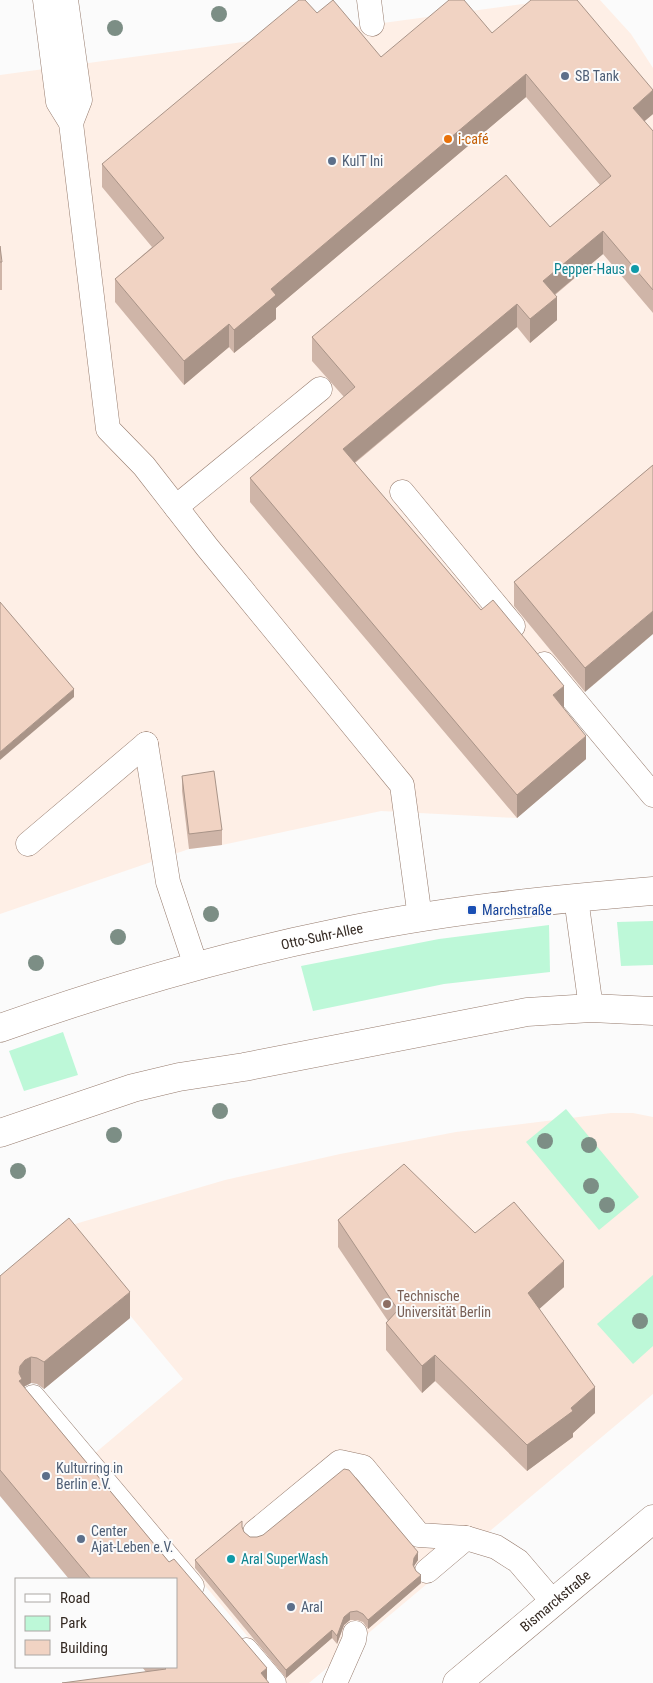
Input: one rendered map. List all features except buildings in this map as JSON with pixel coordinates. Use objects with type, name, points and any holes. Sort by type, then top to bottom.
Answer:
[{"type":"main road","name":"Otto-Suhr-Allee","points":[[0,1028],[62,1006],[196,966],[331,934],[420,918],[576,898],[653,892]]},
{"type":"main road","points":[[0,1133],[133,1088],[179,1077],[244,1067],[527,1012],[592,1008],[653,1011]]},
{"type":"main road","name":"Bismarckstraße","points":[[457,1683],[653,1519]]},
{"type":"lane","points":[[44,0],[58,102],[71,123],[108,429],[144,466],[176,508],[402,785],[420,918]]},
{"type":"lane","points":[[66,0],[80,100],[71,123]]},
{"type":"lane","points":[[369,0],[372,24]]},
{"type":"lane","points":[[176,508],[320,389]]},
{"type":"lane","points":[[402,492],[653,795]]},
{"type":"lane","points":[[28,844],[146,744],[168,882],[196,966]]},
{"type":"lane","points":[[576,898],[592,1008]]},
{"type":"lane","points":[[33,1397],[204,1600]]},
{"type":"lane","points":[[263,1531],[340,1462],[356,1473],[413,1540],[466,1538],[496,1547],[518,1561],[553,1602]]},
{"type":"lane","points":[[427,1571],[466,1538]]},
{"type":"lane","points":[[230,1630],[274,1683]]},
{"type":"lane","points":[[334,1683],[354,1640],[354,1633]]},
{"type":"shaded area","points":[[553,0],[600,0],[631,34],[653,68],[653,634],[596,683],[551,716],[517,818],[381,811],[222,845],[189,849],[0,914],[0,290],[2,289],[0,273],[0,75]]},
{"type":"shaded area","name":"Technische Universität Berlin","points":[[611,1113],[633,1113],[653,1117],[653,1394],[309,1683],[287,1683],[94,1454],[183,1379],[58,1229],[225,1180],[340,1154],[456,1132]]},
{"type":"green space","points":[[653,921],[653,965],[621,966],[617,922]]},
{"type":"green space","points":[[549,925],[550,972],[444,984],[313,1011],[301,966],[439,939]]},
{"type":"green space","points":[[63,1032],[78,1075],[24,1091],[9,1051]]},
{"type":"green space","points":[[566,1109],[639,1197],[599,1230],[526,1142]]},
{"type":"green space","points":[[653,1275],[653,1346],[633,1364],[597,1324]]},
{"type":"place","name":"SB Tank","points":[[565,76]]},
{"type":"place","name":"i-café","points":[[448,139]]},
{"type":"place","name":"KulT Ini","points":[[332,161]]},
{"type":"place","name":"Pepper-Haus","points":[[635,269]]},
{"type":"place","name":"Marchstraße","points":[[472,910]]},
{"type":"place","name":"Technische Universität Berlin","points":[[387,1304]]},
{"type":"place","name":"Kulturring in Berlin e.V.","points":[[46,1476]]},
{"type":"place","name":"Center Ajat-Leben e.V.","points":[[81,1539]]},
{"type":"place","name":"Aral SuperWash","points":[[231,1559]]},
{"type":"place","name":"Aral","points":[[291,1607]]}]
